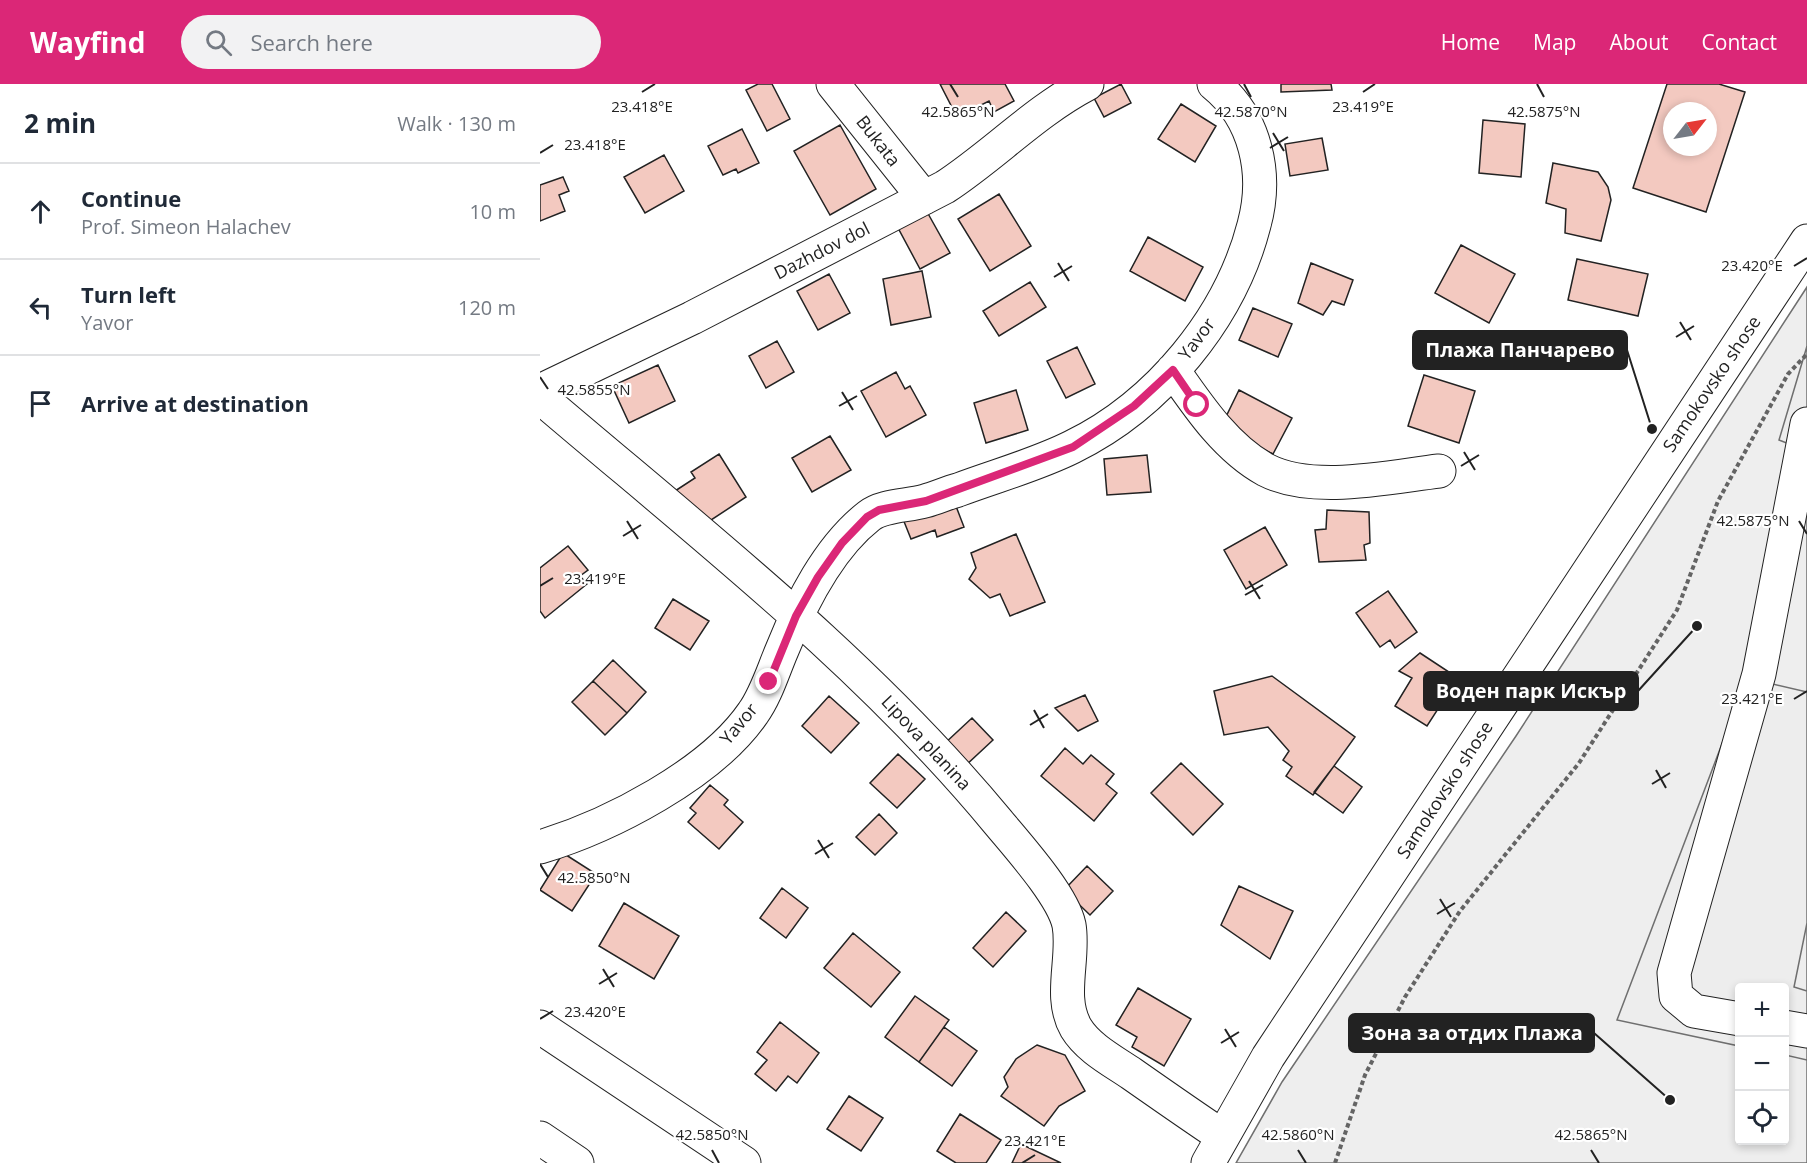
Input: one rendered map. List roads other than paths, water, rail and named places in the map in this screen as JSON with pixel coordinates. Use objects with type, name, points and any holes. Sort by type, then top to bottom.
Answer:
[{"type":"street","name":"Bukata","points":[[833,84],[924,198]]},
{"type":"street","name":"Dazhdov dol","points":[[540,391],[692,318],[924,198],[969,171],[1022,126],[1087,84]]},
{"type":"street","name":"Yavor","points":[[540,847],[611,818],[658,795],[689,775],[725,743],[753,714],[796,616],[818,577],[842,543],[873,513],[926,501],[1073,447],[1134,406],[1173,370],[1210,324],[1236,274],[1252,234],[1261,189],[1251,135],[1232,102],[1214,84]]},
{"type":"street","name":"Samokovsko shose","points":[[1215,1150],[1268,1057],[1807,241]]},
{"type":"street","points":[[1173,370],[1197,405],[1238,450],[1269,471],[1306,480],[1328,482],[1439,471]]},
{"type":"street","name":"Lipova planina","points":[[540,397],[796,616],[934,746],[1044,879],[1069,922],[1069,1014],[1077,1030],[1215,1150]]},
{"type":"street","points":[[1735,1018],[1694,1011],[1676,996],[1674,973],[1759,674],[1807,424]]},
{"type":"street","points":[[540,1027],[744,1163]]},
{"type":"street","points":[[1789,1028],[1807,1031]]},
{"type":"street","points":[[540,1138],[577,1163]]},
{"type":"place","name":"Плажа Панчарево","points":[[1652,429]]},
{"type":"place","name":"Воден парк Искър","points":[[1697,626]]},
{"type":"place","name":"Зона за отдих Плажа","points":[[1670,1100]]}]
